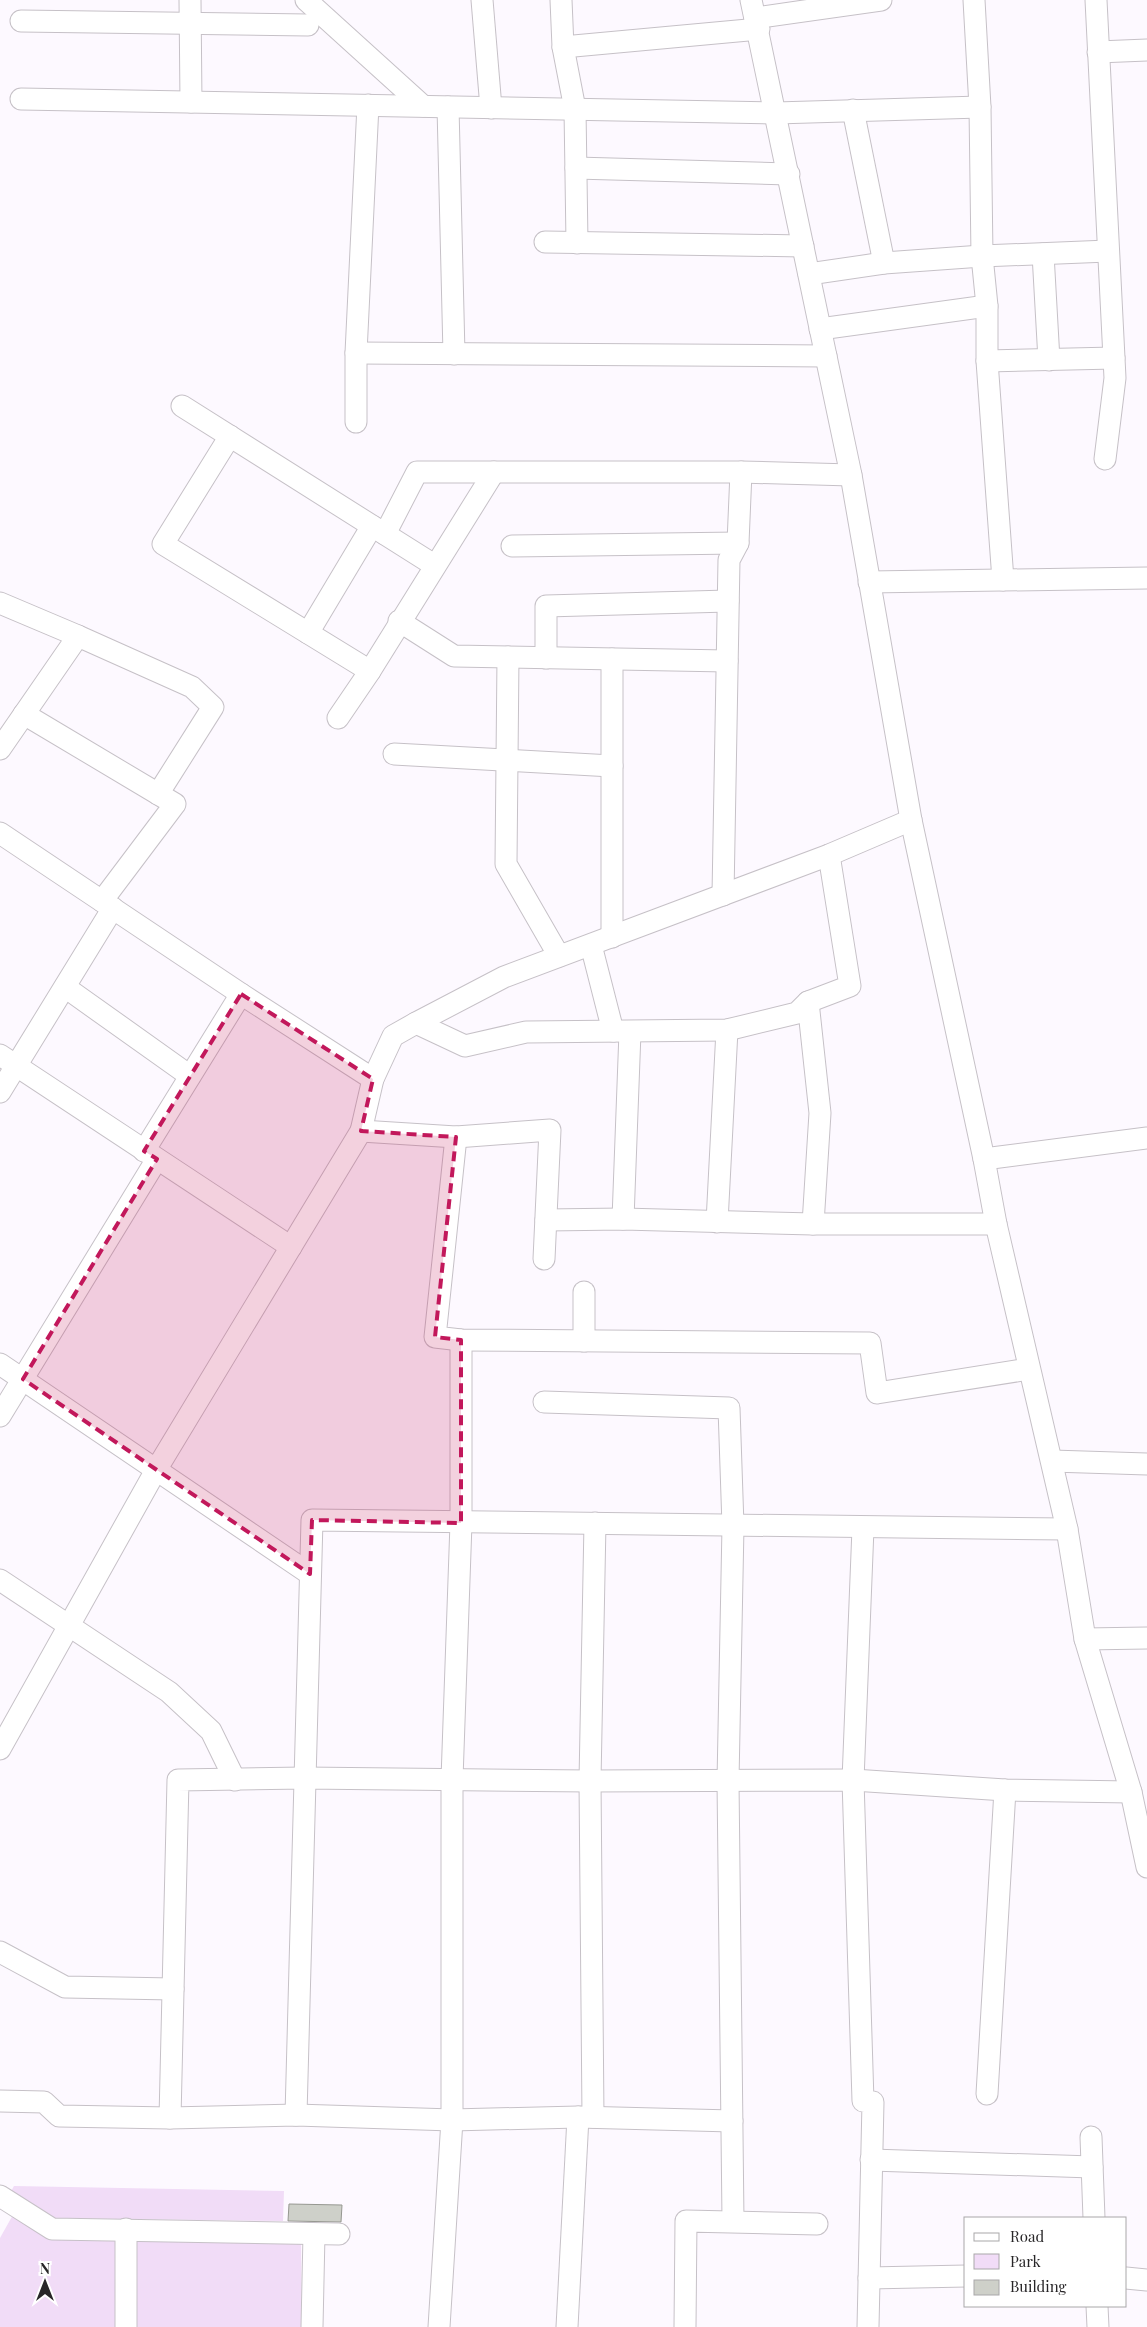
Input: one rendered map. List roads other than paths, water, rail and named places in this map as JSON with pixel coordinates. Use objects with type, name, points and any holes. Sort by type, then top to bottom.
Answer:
[{"type":"street","points":[[190,0],[191,102]]},
{"type":"street","points":[[306,0],[423,106]]},
{"type":"street","points":[[482,0],[491,108]]},
{"type":"street","points":[[561,0],[563,47],[575,109],[577,243]]},
{"type":"street","points":[[563,47],[755,16],[881,0]]},
{"type":"street","points":[[974,0],[980,107],[982,256],[987,306],[987,361],[1003,580]]},
{"type":"street","points":[[1096,0],[1115,378],[1105,460]]},
{"type":"street","points":[[755,16],[851,475],[910,820],[984,1158],[996,1224],[1067,1529],[1085,1639],[1131,1792],[1146,1855]]},
{"type":"street","points":[[21,21],[308,25]]},
{"type":"street","points":[[1098,52],[1147,50]]},
{"type":"street","points":[[21,99],[776,113],[980,107]]},
{"type":"street","points":[[356,422],[356,353],[368,105]]},
{"type":"street","points":[[448,107],[454,354]]},
{"type":"street","points":[[853,110],[884,263]]},
{"type":"street","points":[[576,168],[789,174]]},
{"type":"street","points":[[545,242],[803,246]]},
{"type":"street","points":[[809,274],[884,263],[982,256],[1108,252]]},
{"type":"street","points":[[1043,254],[1049,360]]},
{"type":"street","points":[[820,329],[987,306]]},
{"type":"street","points":[[356,353],[826,356]]},
{"type":"street","points":[[987,361],[1114,358]]},
{"type":"street","points":[[182,406],[434,565]]},
{"type":"street","points":[[230,436],[163,544],[370,671]]},
{"type":"street","points":[[308,633],[417,472],[741,472],[851,475]]},
{"type":"street","points":[[338,718],[370,671],[399,621],[494,472]]},
{"type":"street","points":[[723,895],[729,560],[738,543],[741,472]]},
{"type":"street","points":[[512,546],[738,543]]},
{"type":"street","points":[[869,582],[1147,578]]},
{"type":"street","points":[[546,658],[546,606],[728,601]]},
{"type":"street","points":[[0,603],[192,687],[213,707],[158,794]]},
{"type":"street","points":[[399,621],[454,656],[727,661]]},
{"type":"street","points":[[0,749],[78,636]]},
{"type":"street","points":[[508,657],[506,864],[560,956]]},
{"type":"street","points":[[612,659],[612,937]]},
{"type":"street","points":[[0,1092],[8,1061],[65,987],[108,905],[175,804],[24,714]]},
{"type":"street","points":[[394,754],[612,766]]},
{"type":"street","points":[[0,1748],[156,1470],[361,1132],[373,1079],[394,1036],[504,977],[830,855],[910,820]]},
{"type":"street","points":[[0,833],[241,994],[373,1079]]},
{"type":"street","points":[[416,1023],[465,1046],[526,1032],[727,1030],[797,1013],[808,1002],[850,986],[830,855]]},
{"type":"street","points":[[591,946],[621,1031],[623,1219]]},
{"type":"street","points":[[65,987],[190,1076]]},
{"type":"street","points":[[0,1416],[150,1155],[190,1076],[241,994]]},
{"type":"street","points":[[808,1002],[820,1112],[813,1224]]},
{"type":"street","points":[[717,1222],[727,1030]]},
{"type":"street","points":[[8,1061],[291,1247]]},
{"type":"street","points":[[361,1132],[456,1137],[550,1130],[544,1259]]},
{"type":"street","points":[[456,1137],[435,1337],[461,1340],[870,1343],[877,1393],[1029,1369]]},
{"type":"street","points":[[984,1158],[1147,1138]]},
{"type":"street","points":[[546,1220],[623,1219],[813,1224],[996,1224]]},
{"type":"street","points":[[584,1292],[584,1341]]},
{"type":"street","points":[[439,2327],[452,2120],[452,1779],[461,1523],[461,1340]]},
{"type":"street","points":[[0,1364],[310,1574]]},
{"type":"street","points":[[544,1402],[729,1408],[732,1526],[728,1781],[733,2220]]},
{"type":"street","points":[[1052,1462],[1147,1464]]},
{"type":"street","points":[[296,2115],[312,1520],[1067,1529]]},
{"type":"street","points":[[567,2327],[586,2117],[595,1523]]},
{"type":"street","points":[[863,1528],[854,1780],[863,2101],[873,2102],[868,2327]]},
{"type":"street","points":[[0,1580],[168,1692],[211,1731],[235,1780]]},
{"type":"street","points":[[1085,1639],[1147,1638]]},
{"type":"street","points":[[170,2118],[178,1780],[304,1778],[590,1781],[854,1780],[1005,1790],[1131,1792]]},
{"type":"street","points":[[987,2094],[1005,1790]]},
{"type":"street","points":[[0,1952],[65,1987],[173,1989]]},
{"type":"street","points":[[0,2100],[44,2102],[58,2116],[170,2118],[296,2115],[452,2120],[586,2117],[732,2121]]},
{"type":"street","points":[[1091,2137],[1094,2217]]},
{"type":"street","points":[[871,2160],[1092,2167]]},
{"type":"street","points":[[0,2196],[52,2229],[339,2234]]},
{"type":"street","points":[[685,2327],[686,2221],[733,2220],[817,2224]]},
{"type":"street","points":[[126,2229],[126,2327]]},
{"type":"street","points":[[312,2327],[314,2234]]},
{"type":"street","points":[[869,2278],[964,2276]]},
{"type":"street","points":[[1127,2278],[1147,2280]]},
{"type":"street","points":[[1097,2307],[1098,2327]]}]
